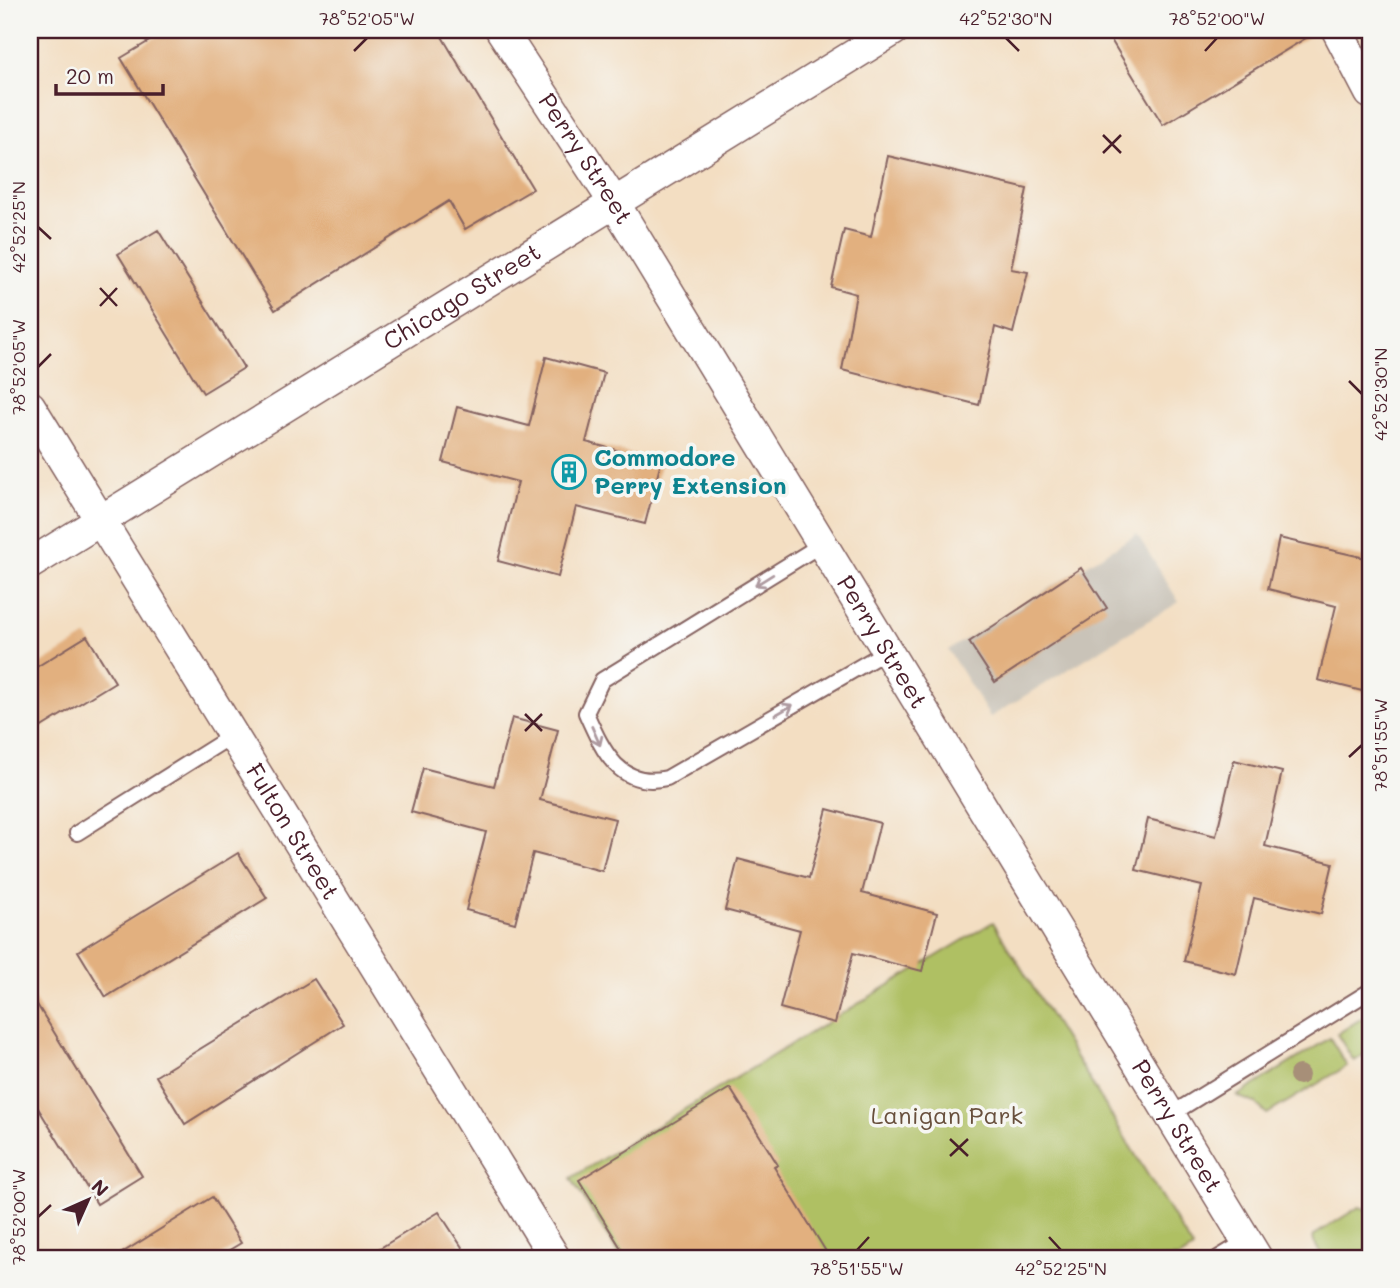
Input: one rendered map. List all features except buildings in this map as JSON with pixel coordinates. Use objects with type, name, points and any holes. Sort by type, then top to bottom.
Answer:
[{"type":"street","name":"Perry Street","points":[[501,30],[615,204],[1252,1250]]},
{"type":"street","name":"Chicago Street","points":[[30,564],[894,30]]},
{"type":"street","points":[[1337,30],[1370,93]]},
{"type":"street","name":"Fulton Street","points":[[30,406],[555,1258]]},
{"type":"lane","points":[[822,544],[602,680],[586,713],[602,748],[619,768],[646,783],[667,778],[887,651]]},
{"type":"lane","points":[[77,833],[233,736]]},
{"type":"lane","points":[[1170,1115],[1370,991]]},
{"type":"lane","points":[[1218,1258],[1252,1250]]},
{"type":"shaded area","points":[[1137,534],[1179,602],[990,717],[948,650]]},
{"type":"green space","name":"Lanigan Park","points":[[993,922],[1193,1249],[1179,1258],[621,1258],[571,1178]]},
{"type":"green space","points":[[1370,1013],[1370,1051],[1354,1061],[1337,1034]]},
{"type":"green space","points":[[1330,1038],[1347,1066],[1267,1114],[1255,1103],[1237,1096]]},
{"type":"green space","points":[[1359,1207],[1370,1210],[1370,1258],[1323,1258],[1313,1236]]},
{"type":"place","name":"Commodore Perry Extension","points":[[569,472]]}]
